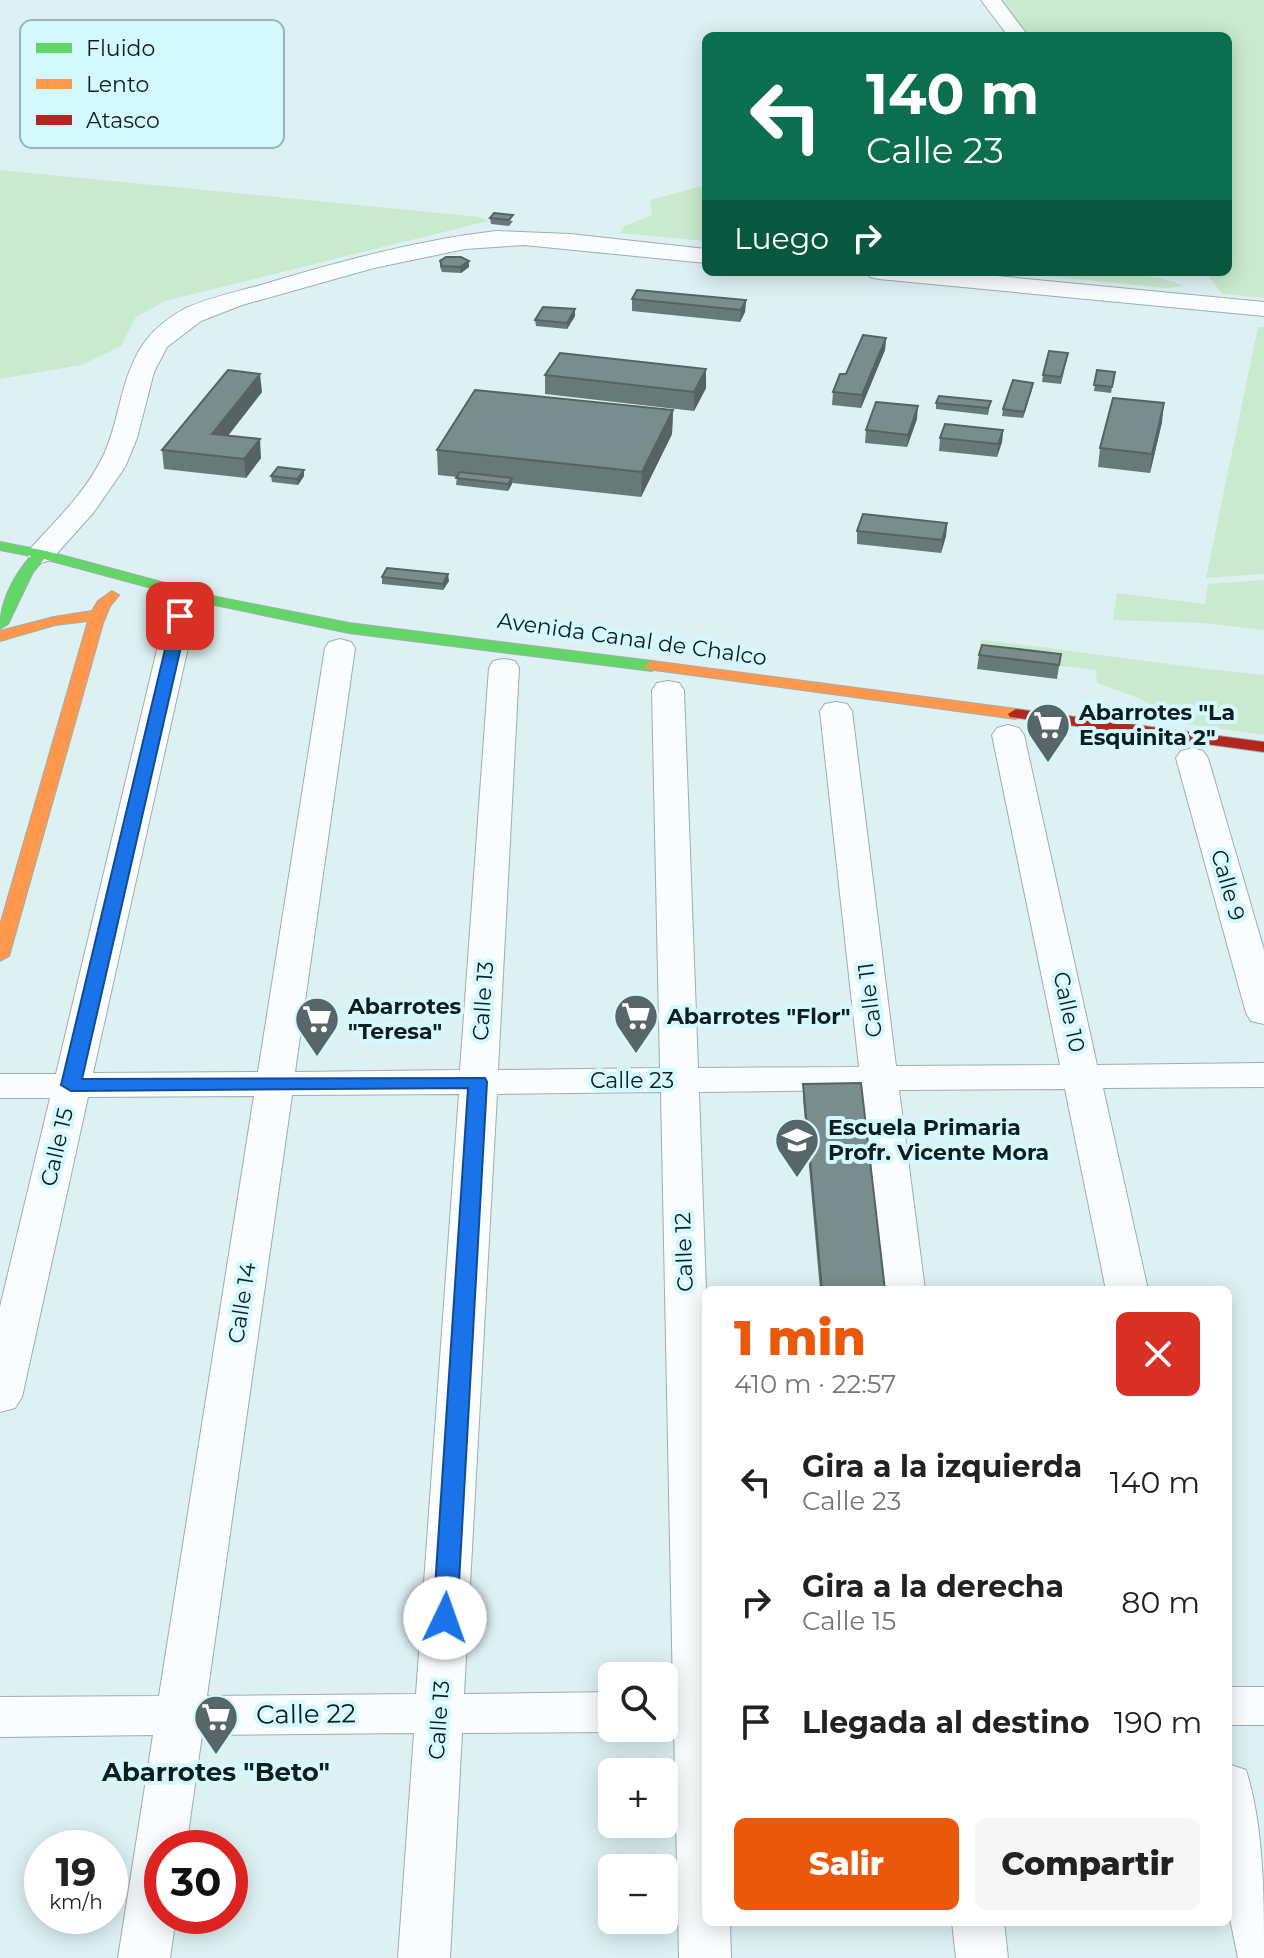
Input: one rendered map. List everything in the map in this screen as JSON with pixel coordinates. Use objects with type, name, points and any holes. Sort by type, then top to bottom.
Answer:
[{"type":"main road","name":"Avenida Canal de Chalco","points":[[0,546],[36,567]]},
{"type":"main road","name":"Avenida Canal de Chalco","points":[[0,567],[36,567],[349,628],[1264,747]]},
{"type":"main road","points":[[0,624],[36,567]]},
{"type":"main road","points":[[0,956],[6,912],[98,615],[112,595]]},
{"type":"main road","points":[[0,636],[54,621],[98,615]]},
{"type":"street","points":[[991,0],[1015,32]]},
{"type":"street","points":[[36,567],[98,490],[118,453],[133,413],[142,369],[167,331],[198,312],[312,277],[525,227],[702,255]]},
{"type":"street","points":[[921,276],[1264,309]]},
{"type":"street","name":"Calle 15","points":[[0,1397],[181,616]]},
{"type":"street","name":"Calle 14","points":[[144,1958],[340,647]]},
{"type":"street","name":"Calle 13","points":[[424,1958],[504,668]]},
{"type":"street","name":"Calle 12","points":[[669,690],[689,1711],[702,1912]]},
{"type":"street","name":"Calle 11","points":[[836,711],[904,1286]]},
{"type":"street","name":"Calle 10","points":[[1008,735],[1126,1286]]},
{"type":"street","name":"Calle 9","points":[[1192,758],[1264,1013]]},
{"type":"street","name":"Calle 23","points":[[0,1086],[1264,1075]]},
{"type":"street","points":[[1232,1706],[1264,1706]]},
{"type":"street","name":"Calle 22","points":[[0,1717],[598,1712]]},
{"type":"street","points":[[1232,1804],[1264,1958]]},
{"type":"street","name":"Calle 12","points":[[703,1926],[705,1958]]},
{"type":"street","points":[[978,1926],[982,1958]]},
{"type":"green space","points":[[999,0],[1264,0],[1264,298],[1222,294],[1209,276],[1232,276],[1232,32],[1023,32]]},
{"type":"green space","points":[[0,170],[480,217],[488,221],[165,301],[136,317],[121,346],[109,352],[81,365],[0,379]]},
{"type":"green space","points":[[702,186],[702,241],[620,233],[624,226],[652,215],[650,200]]},
{"type":"green space","points":[[1046,276],[1147,276],[1183,286],[1165,288]]},
{"type":"green space","points":[[1258,327],[1264,327],[1264,574],[1206,578]]},
{"type":"green space","points":[[1264,580],[1264,630],[1204,623],[1113,620],[1117,593],[1205,604],[1208,584]]},
{"type":"green space","points":[[981,640],[1264,675],[1264,735],[1180,723],[1141,699],[1097,683],[1096,670],[978,656]]},
{"type":"building","points":[[494,213],[513,215],[509,220],[490,218]]},
{"type":"building","points":[[446,257],[461,257],[469,261],[460,267],[442,266],[440,261]]},
{"type":"building","points":[[637,290],[746,300],[741,310],[632,299]]},
{"type":"building","points":[[543,307],[575,309],[567,323],[535,320]]},
{"type":"building","points":[[863,335],[886,338],[862,395],[833,392],[840,374],[846,374]]},
{"type":"building","points":[[1049,351],[1068,353],[1061,377],[1043,375]]},
{"type":"building","points":[[560,353],[706,369],[694,392],[545,375]]},
{"type":"building","points":[[228,370],[260,374],[212,434],[260,439],[244,459],[162,450]]},
{"type":"building","points":[[1097,370],[1115,372],[1112,387],[1094,385]]},
{"type":"building","points":[[1013,380],[1033,383],[1024,412],[1003,409]]},
{"type":"building","points":[[475,390],[673,410],[642,472],[437,450]]},
{"type":"building","points":[[939,396],[991,401],[988,408],[936,403]]},
{"type":"building","points":[[1113,398],[1164,403],[1152,454],[1100,448]]},
{"type":"building","points":[[876,402],[918,406],[908,435],[866,430]]},
{"type":"building","points":[[945,424],[1003,430],[998,444],[940,438]]},
{"type":"building","points":[[278,467],[304,470],[297,479],[271,476]]},
{"type":"building","points":[[460,472],[512,478],[508,484],[456,478]]},
{"type":"building","points":[[863,514],[947,523],[942,540],[857,531]]},
{"type":"building","points":[[387,568],[448,574],[443,584],[382,577]]},
{"type":"building","points":[[982,645],[1061,654],[1059,665],[979,655]]},
{"type":"building","points":[[861,1083],[885,1286],[822,1286],[803,1084]]},
{"type":"traffic: fast","points":[[0,546],[41,554],[215,601],[349,628],[652,666]]},
{"type":"traffic: fast","points":[[0,624],[26,571],[41,554]]},
{"type":"traffic: slow","points":[[0,956],[95,623],[103,604],[112,595]]},
{"type":"traffic: slow","points":[[0,636],[54,621],[98,615]]},
{"type":"traffic: slow","points":[[652,666],[1016,714]]},
{"type":"traffic: jam","points":[[1016,714],[1264,747]]},
{"type":"place","name":"Abarrotes \"La Esquinita 2\"","points":[[1048,764]]},
{"type":"place","name":"Abarrotes \"Flor\"","points":[[636,1055]]},
{"type":"place","name":"Abarrotes \"Teresa\"","points":[[317,1058]]},
{"type":"place","name":"Escuela Primaria Profr. Vicente Mora","points":[[797,1179]]},
{"type":"place","name":"Abarrotes \"Beto\"","points":[[216,1756]]},
{"type":"route","points":[[180,616],[71,1085],[478,1082],[445,1618]]}]
